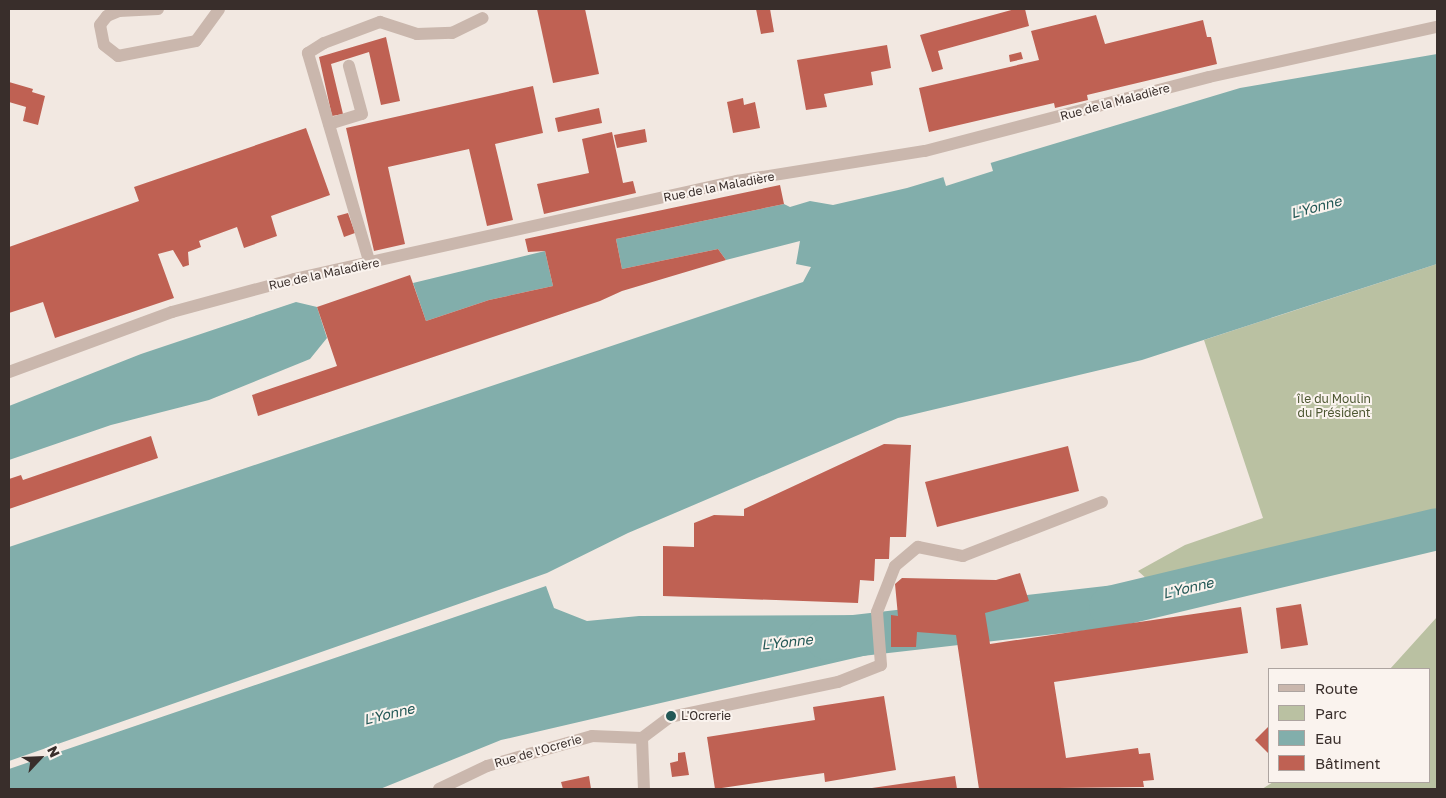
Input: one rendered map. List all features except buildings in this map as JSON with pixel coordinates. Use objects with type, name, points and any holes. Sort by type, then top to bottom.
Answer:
[{"type":"street","points":[[158,9],[120,11],[107,16],[100,26],[104,45],[118,56],[196,41],[219,9]]},
{"type":"street","points":[[370,264],[308,53],[324,43],[380,22],[417,34],[452,34],[483,18]]},
{"type":"street","name":"Rue de la Maladière","points":[[9,372],[172,312],[294,279],[370,264],[737,181],[925,151],[1209,77],[1437,28]]},
{"type":"street","points":[[329,124],[362,114],[349,66]]},
{"type":"street","points":[[644,789],[642,738],[670,717],[838,682],[881,665],[878,612],[895,566],[918,547],[963,556],[1102,502]]},
{"type":"street","name":"Rue de l'Ocrerie","points":[[439,789],[487,766],[592,736],[642,738]]},
{"type":"green space","name":"île du Moulin du Président","points":[[1437,264],[1437,540],[1345,542],[1223,575],[1157,588],[1138,571],[1185,545],[1263,518],[1204,340]]},
{"type":"green space","points":[[1437,617],[1437,789],[1262,789],[1271,783],[1431,783],[1431,668],[1391,668]]},
{"type":"water","points":[[1437,54],[1437,264],[1142,360],[898,418],[628,533],[547,573],[9,761],[9,547],[803,282],[811,267],[796,264],[800,241],[726,260],[718,249],[622,269],[616,239],[784,204],[790,207],[810,201],[833,205],[907,188],[1240,88]]},
{"type":"water","points":[[545,251],[553,286],[489,300],[426,321],[413,283]]},
{"type":"water","points":[[296,302],[317,307],[327,338],[310,359],[209,400],[111,425],[9,460],[9,406],[141,354]]},
{"type":"water","points":[[546,586],[554,608],[587,621],[639,616],[872,615],[872,654],[501,740],[380,789],[9,789],[9,769]]},
{"type":"pier","points":[[990,161],[993,171],[946,186],[943,176]]},
{"type":"waterway","name":"L'Yonne","points":[[827,639],[1110,607],[1437,529]]},
{"type":"place","name":"L'Ocrerie","points":[[671,716]]}]
